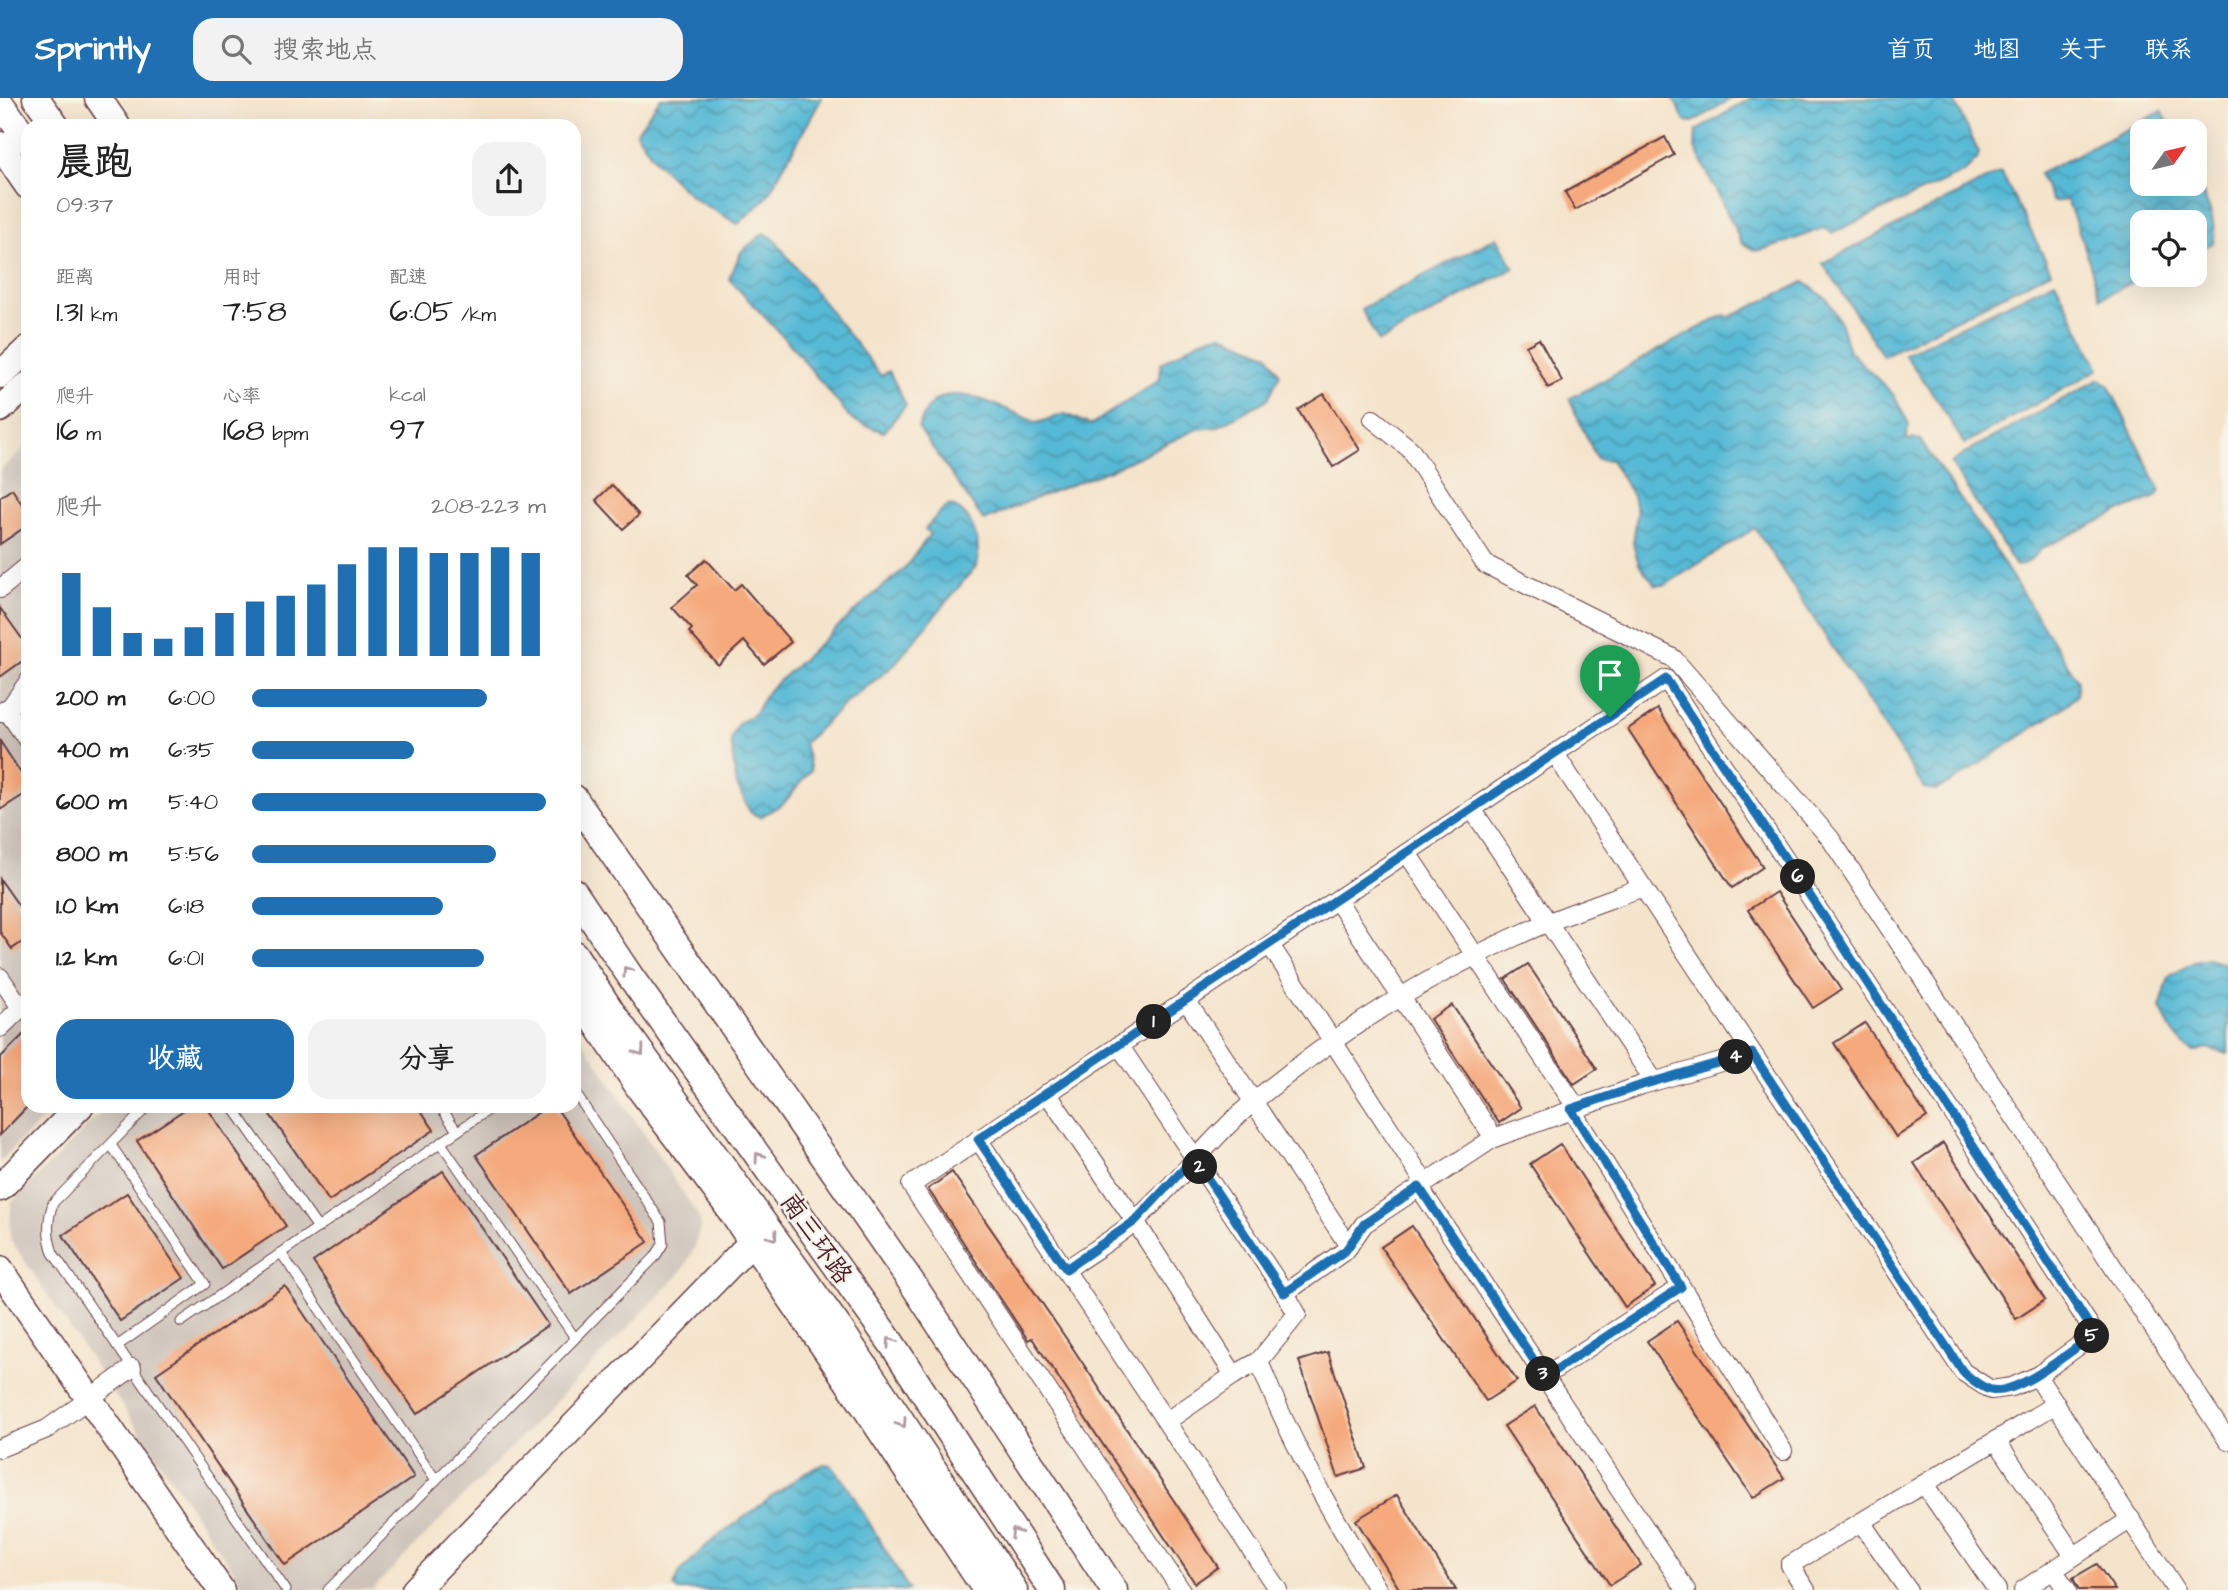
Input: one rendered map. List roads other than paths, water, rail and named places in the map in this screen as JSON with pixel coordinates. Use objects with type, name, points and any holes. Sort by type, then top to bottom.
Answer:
[{"type":"street","points":[[98,98],[112,119]]},
{"type":"street","points":[[0,103],[21,164]]},
{"type":"street","points":[[0,375],[21,356]]},
{"type":"street","points":[[0,410],[21,391]]},
{"type":"street","points":[[1373,419],[1410,449],[1485,564],[1673,658],[1830,838],[2228,1441]]},
{"type":"street","points":[[0,589],[21,572]]},
{"type":"street","points":[[1181,1590],[911,1185],[1666,679],[1947,1103],[2095,1334],[2037,1376],[2012,1387],[1991,1390],[1963,1372],[1555,754]]},
{"type":"street","points":[[21,690],[3,711],[21,733]]},
{"type":"street","points":[[581,808],[914,1286],[1114,1590]]},
{"type":"street","points":[[1472,809],[1654,1081]]},
{"type":"street","points":[[1407,853],[1574,1108],[1783,1451]]},
{"type":"street","points":[[1066,1269],[1135,1221],[1194,1158],[1254,1102],[1332,1042],[1476,956],[1548,923],[1643,887]]},
{"type":"street","points":[[1337,900],[1494,1138]]},
{"type":"street","name":"南三环路","points":[[581,902],[638,987],[892,1344],[1052,1590]]},
{"type":"street","points":[[1270,945],[1545,1377],[1686,1590]]},
{"type":"street","name":"南三环路","points":[[581,965],[611,1011],[842,1332],[1014,1590]]},
{"type":"street","points":[[0,977],[21,1001]]},
{"type":"street","points":[[581,1000],[640,1089],[724,1201],[986,1590]]},
{"type":"street","points":[[1186,1000],[1349,1247]]},
{"type":"street","points":[[0,1028],[21,1007]]},
{"type":"street","points":[[1119,1045],[1297,1314],[1259,1360],[1167,1421]]},
{"type":"street","points":[[1284,1293],[1349,1247],[1364,1224],[1494,1138],[1654,1081],[1752,1053]]},
{"type":"street","points":[[1047,1093],[1135,1221],[1234,1375]]},
{"type":"street","points":[[0,1188],[73,1113]]},
{"type":"street","points":[[978,1139],[1279,1590]]},
{"type":"street","points":[[415,1590],[752,1242]]},
{"type":"street","points":[[0,1269],[220,1590]]},
{"type":"street","points":[[1545,1377],[1681,1287]]},
{"type":"street","points":[[1259,1360],[1271,1392],[1333,1516],[1378,1590]]},
{"type":"street","points":[[0,1448],[47,1429],[132,1368]]},
{"type":"street","points":[[2037,1376],[2176,1590]]},
{"type":"street","points":[[1806,1590],[1790,1565],[2056,1404]]},
{"type":"street","points":[[1996,1440],[2074,1556]]},
{"type":"street","points":[[1924,1484],[1997,1590]]},
{"type":"street","points":[[2023,1590],[2131,1519]]},
{"type":"street","points":[[1861,1522],[1908,1590]]},
{"type":"street","points":[[2053,1570],[2067,1590]]},
{"type":"lane","points":[[327,1590],[655,1257],[663,1244],[664,1234],[660,1222],[581,1102]]},
{"type":"lane","points":[[141,1113],[53,1203],[48,1237],[52,1253],[286,1590]]},
{"type":"lane","points":[[237,1113],[317,1228]]},
{"type":"lane","points":[[445,1113],[457,1131]]},
{"type":"lane","points":[[181,1322],[484,1113]]},
{"type":"lane","points":[[441,1143],[575,1338]]},
{"type":"lane","points":[[111,1145],[215,1299]]},
{"type":"lane","points":[[281,1253],[436,1480]]},
{"type":"lane","points":[[117,1346],[205,1284]]},
{"type":"water","points":[[661,98],[822,98],[766,198],[738,224],[693,198],[656,162],[636,132]]},
{"type":"water","points":[[1673,98],[1732,98],[1693,122],[1685,121]]},
{"type":"water","points":[[1751,98],[1953,98],[1979,153],[1977,160],[1963,173],[1832,233],[1823,228],[1756,251],[1742,243],[1695,148],[1696,131]]},
{"type":"water","points":[[2162,111],[2166,119],[2146,119]]},
{"type":"water","points":[[2130,127],[2130,196],[2204,196],[2212,217],[2213,243],[2207,246],[2207,210],[2130,210],[2130,284],[2100,298],[2067,200],[2053,202],[2039,174]]},
{"type":"water","points":[[2001,172],[2051,271],[1883,356],[1823,263]]},
{"type":"water","points":[[764,233],[773,238],[881,376],[889,371],[906,405],[884,432],[852,420],[790,344],[729,279],[741,252]]},
{"type":"water","points":[[1497,237],[1514,268],[1379,342],[1361,309]]},
{"type":"water","points":[[2055,281],[2099,369],[1964,444],[1939,402],[1904,354]]},
{"type":"water","points":[[1804,282],[1827,299],[1840,322],[1849,351],[1893,394],[1909,424],[1906,439],[1920,440],[1993,547],[2078,681],[2077,695],[2061,709],[1954,781],[1936,790],[1924,788],[1755,528],[1665,585],[1655,585],[1639,564],[1633,544],[1637,513],[1633,496],[1611,460],[1597,459],[1569,399],[1725,315],[1730,317]]},
{"type":"water","points":[[1221,334],[1268,354],[1280,374],[1268,399],[1217,427],[1197,429],[1110,470],[984,521],[918,427],[932,403],[942,397],[955,395],[984,400],[1037,423],[1065,414],[1091,425],[1160,379],[1161,363],[1201,340]]},
{"type":"water","points":[[2100,379],[2108,384],[2160,491],[2156,497],[2045,547],[2028,562],[2016,566],[1951,463],[1973,448]]},
{"type":"water","points":[[950,505],[965,515],[974,529],[977,565],[893,666],[845,704],[804,743],[811,770],[784,803],[760,817],[750,812],[736,783],[731,740],[738,724],[755,713],[768,691],[904,569],[930,534],[925,529]]},
{"type":"water","points":[[2208,959],[2228,965],[2228,1054],[2206,1048],[2194,1052],[2188,1048],[2174,1033],[2160,1008],[2169,977],[2194,962]]},
{"type":"water","points":[[824,1464],[831,1465],[848,1487],[909,1590],[677,1590],[674,1587],[680,1572],[707,1545],[804,1473]]}]
